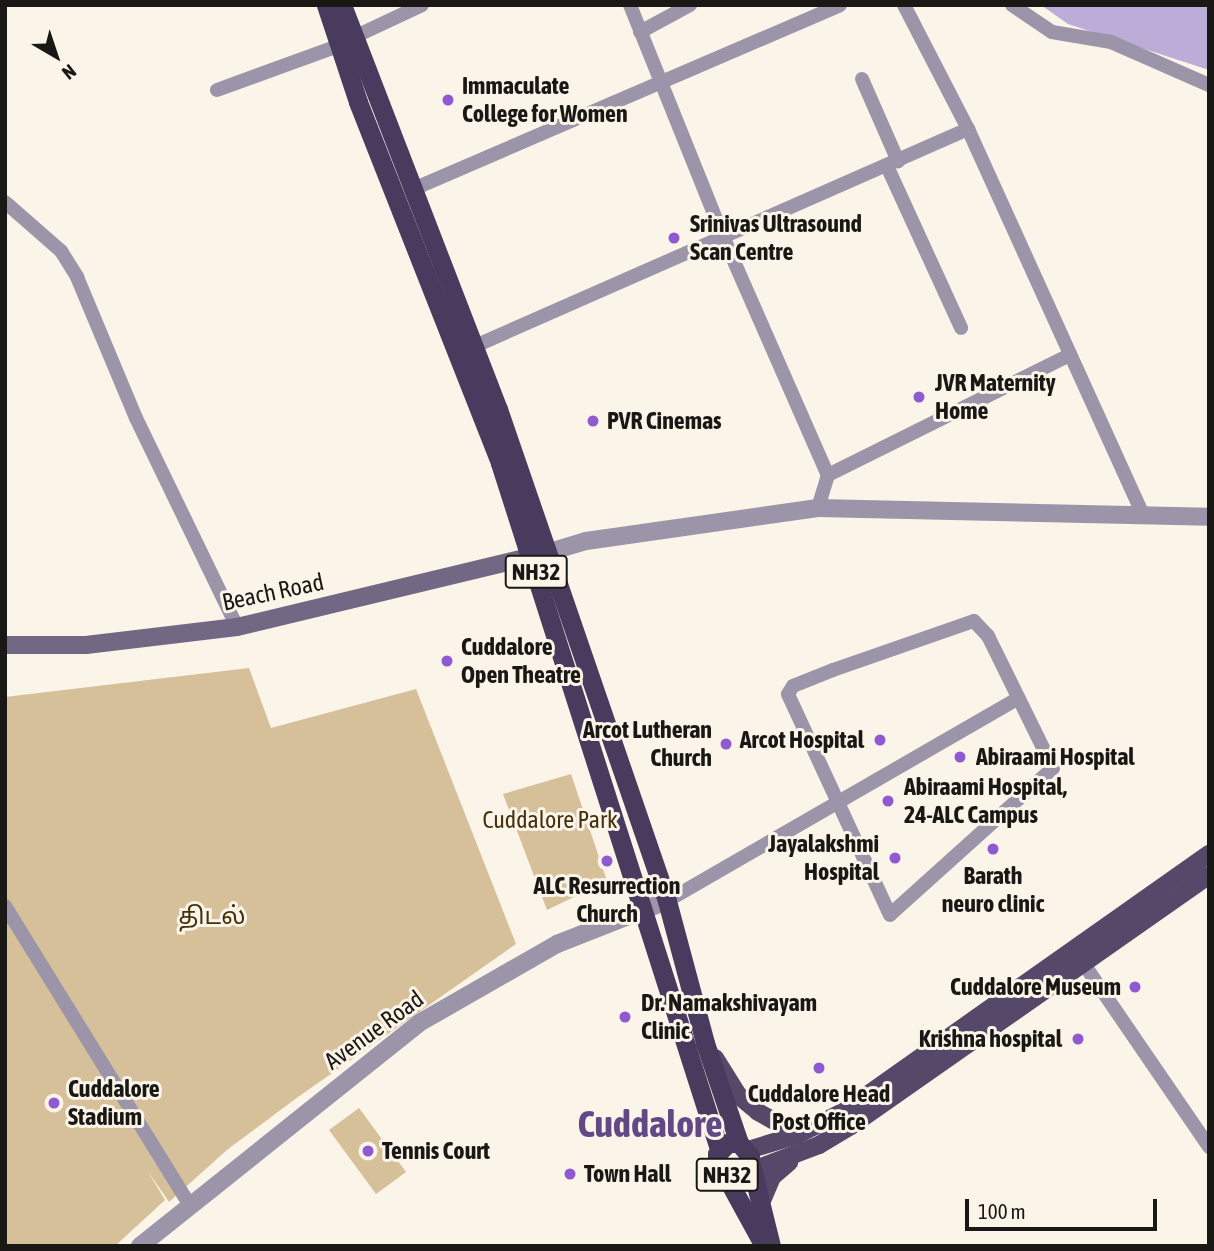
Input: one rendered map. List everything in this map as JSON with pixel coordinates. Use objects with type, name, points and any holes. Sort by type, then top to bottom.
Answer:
[{"type":"highway","name":"NH32","points":[[326,5],[346,41],[475,346],[684,1049],[719,1149],[728,1143],[742,1162],[761,1203],[771,1246]]},
{"type":"highway","name":"NH32","points":[[341,5],[346,41],[667,901],[764,1246]]},
{"type":"main road","name":"Beach Road","points":[[5,645],[86,645],[237,627],[538,555]]},
{"type":"main road","points":[[761,1203],[781,1167],[820,1145],[1078,956],[1209,853]]},
{"type":"main road","points":[[742,1162],[818,1125],[1078,956],[1209,875]]},
{"type":"main road","points":[[705,1043],[738,1095],[758,1112],[780,1124],[818,1125]]},
{"type":"main road","points":[[742,1162],[820,1145]]},
{"type":"street","points":[[217,90],[346,41],[422,5]]},
{"type":"street","points":[[630,5],[722,234],[828,475],[818,508]]},
{"type":"street","points":[[640,32],[690,5]]},
{"type":"street","points":[[411,190],[664,84],[840,5]]},
{"type":"street","points":[[904,5],[968,129],[1068,356],[1142,513]]},
{"type":"street","points":[[1012,5],[1052,32],[1111,43],[1209,85]]},
{"type":"street","points":[[862,79],[893,163],[961,328]]},
{"type":"street","points":[[475,346],[722,234],[968,129]]},
{"type":"street","points":[[7,207],[61,251],[77,277],[136,418],[237,627]]},
{"type":"street","points":[[828,475],[1068,356]]},
{"type":"street","points":[[538,555],[586,541],[818,508],[1142,513],[1209,517]]},
{"type":"street","points":[[974,621],[988,636],[1053,768],[902,908],[890,915],[837,806],[788,694],[793,686],[974,621]]},
{"type":"street","points":[[667,901],[837,806],[1019,698]]},
{"type":"street","name":"Avenue Road","points":[[141,1246],[189,1204],[419,1023],[557,944],[667,901]]},
{"type":"street","points":[[5,906],[189,1204]]},
{"type":"street","points":[[1078,956],[1209,1147]]},
{"type":"green space","name":"திடல்","points":[[249,668],[271,728],[416,689],[516,944],[228,1149],[169,1202],[147,1170],[165,1200],[115,1246],[5,1246],[5,697]]},
{"type":"green space","name":"Cuddalore Park","points":[[571,774],[607,881],[547,910],[503,794]]},
{"type":"green space","name":"Tennis Court","points":[[359,1108],[406,1172],[376,1194],[329,1130]]},
{"type":"shaded area","points":[[1041,5],[1209,5],[1209,70],[1068,24]]},
{"type":"place","name":"Immaculate College for Women","points":[[448,100]]},
{"type":"place","name":"Srinivas Ultrasound Scan Centre","points":[[674,238]]},
{"type":"place","name":"JVR Maternity Home","points":[[919,397]]},
{"type":"place","name":"PVR Cinemas","points":[[593,421]]},
{"type":"place","name":"Cuddalore Open Theatre","points":[[447,661]]},
{"type":"place","name":"Arcot Hospital","points":[[880,740]]},
{"type":"place","name":"Arcot Lutheran Church","points":[[726,744]]},
{"type":"place","name":"Abiraami Hospital","points":[[960,757]]},
{"type":"place","name":"Abiraami Hospital, 24-ALC Campus","points":[[888,801]]},
{"type":"place","name":"Barath neuro clinic","points":[[993,849]]},
{"type":"place","name":"Jayalakshmi Hospital","points":[[895,858]]},
{"type":"place","name":"ALC Resurrection Church","points":[[607,861]]},
{"type":"place","name":"Cuddalore Museum","points":[[1135,987]]},
{"type":"place","name":"Dr. Namakshivayam Clinic","points":[[625,1017]]},
{"type":"place","name":"Krishna hospital","points":[[1078,1039]]},
{"type":"place","name":"Cuddalore Head Post Office","points":[[819,1068]]},
{"type":"place","name":"Cuddalore Stadium","points":[[54,1103]]},
{"type":"place","name":"Tennis Court","points":[[368,1151]]},
{"type":"place","name":"Town Hall","points":[[570,1174]]},
{"type":"district","name":"Cuddalore","points":[[650,1124]]}]
